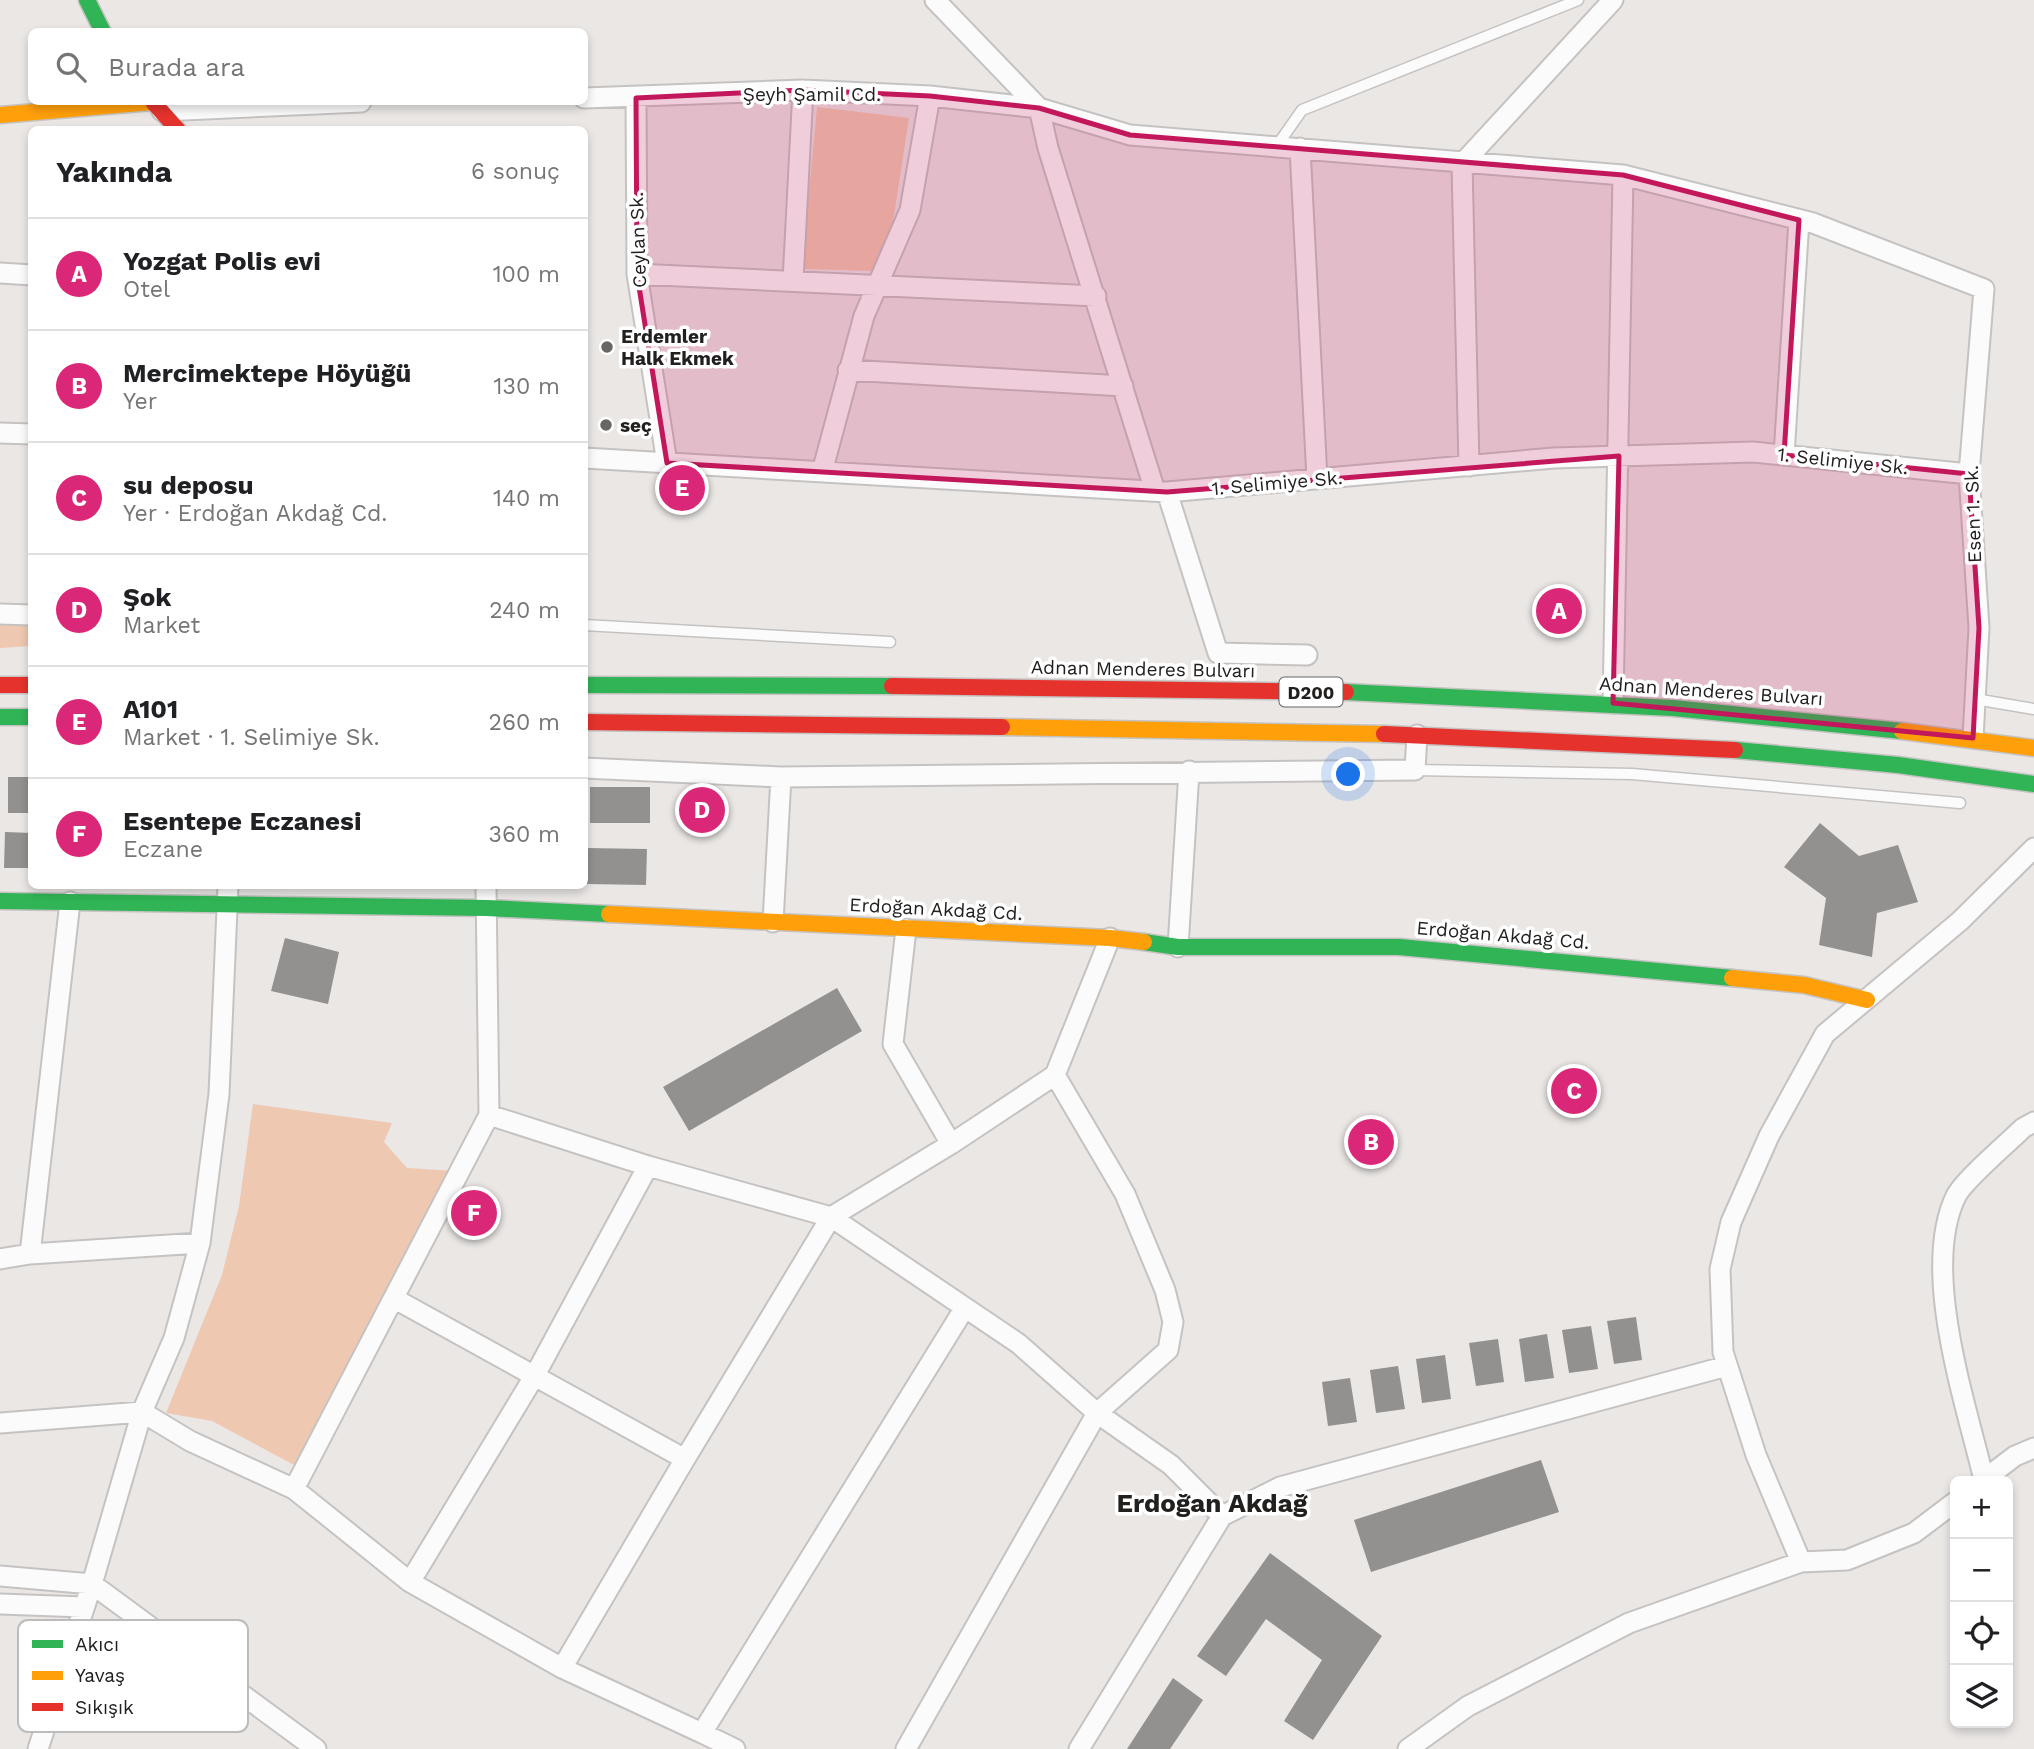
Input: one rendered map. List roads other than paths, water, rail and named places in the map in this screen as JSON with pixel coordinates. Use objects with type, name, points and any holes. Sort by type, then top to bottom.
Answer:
[{"type":"main road","points":[[87,0],[101,28]]},
{"type":"main road","points":[[0,115],[156,105],[174,126]]},
{"type":"main road","points":[[0,685],[28,685]]},
{"type":"main road","name":"Adnan Menderes Bulvarı","points":[[588,685],[1308,692],[1613,703],[1839,722],[2034,748]]},
{"type":"main road","points":[[0,717],[28,717]]},
{"type":"main road","name":"D200","points":[[588,722],[1418,735],[1797,753],[2034,784]]},
{"type":"main road","name":"Erdoğan Akdağ Cd.","points":[[0,901],[70,902],[228,895],[1110,939],[1178,947],[1398,947],[1804,985],[1867,1000]]},
{"type":"street","points":[[935,0],[1039,108],[1048,148],[1124,386],[1218,653],[1307,655]]},
{"type":"street","points":[[1469,466],[1462,164],[1613,0]]},
{"type":"street","points":[[793,281],[803,90]]},
{"type":"street","name":"Şeyh Şamil Cd.","points":[[588,98],[803,90],[930,96],[1039,108],[1130,135],[1623,175],[1799,220],[1984,289]]},
{"type":"street","points":[[822,472],[864,316],[911,210],[930,96]]},
{"type":"street","name":"Ceylan Sk.","points":[[636,98],[636,274],[667,463]]},
{"type":"street","points":[[1300,149],[1317,479]]},
{"type":"street","points":[[1613,703],[1623,175]]},
{"type":"street","points":[[1784,455],[1799,220]]},
{"type":"street","points":[[0,274],[28,275]]},
{"type":"street","points":[[636,274],[1096,296]]},
{"type":"street","name":"Esen 1. Sk.","points":[[1973,738],[1979,628],[1969,474],[1984,289]]},
{"type":"street","points":[[848,370],[1124,386]]},
{"type":"street","points":[[0,433],[28,434]]},
{"type":"street","name":"1. Selimiye Sk.","points":[[588,458],[1161,491],[1619,456],[1754,452],[1969,474]]},
{"type":"street","points":[[0,614],[28,615]]},
{"type":"street","points":[[588,768],[781,777],[1415,770],[1418,735]]},
{"type":"street","points":[[1178,947],[1189,771]]},
{"type":"street","points":[[773,922],[781,777]]},
{"type":"street","points":[[1801,1562],[1756,1455],[1723,1352],[1720,1269],[1731,1222],[1769,1136],[1825,1034],[1960,921],[2033,847]]},
{"type":"street","points":[[294,1489],[489,1115],[486,889]]},
{"type":"street","points":[[80,1620],[142,1412],[174,1338],[200,1243],[219,1094],[228,895]]},
{"type":"street","points":[[30,1254],[70,902]]},
{"type":"street","points":[[906,929],[892,1045],[951,1144]]},
{"type":"street","points":[[562,1668],[831,1217],[951,1144],[1055,1075],[1110,939]]},
{"type":"street","points":[[906,1749],[1097,1413],[1168,1350],[1173,1322],[1165,1290],[1125,1194],[1055,1075]]},
{"type":"street","points":[[489,1115],[648,1166],[831,1217],[1019,1344],[1097,1413],[1171,1465],[1222,1516]]},
{"type":"street","points":[[1982,1476],[1946,1321],[1942,1246],[1956,1195],[2023,1128],[2034,1122]]},
{"type":"street","points":[[410,1582],[535,1375],[648,1166]]},
{"type":"street","points":[[0,1259],[30,1254],[200,1243]]},
{"type":"street","points":[[395,1299],[685,1458]]},
{"type":"street","points":[[702,1733],[964,1309]]},
{"type":"street","points":[[1079,1749],[1222,1516],[1280,1487],[1727,1366]]},
{"type":"street","points":[[0,1423],[142,1412],[190,1441],[294,1489],[410,1582],[562,1668],[735,1749]]},
{"type":"street","points":[[1988,1476],[2014,1456],[2034,1448]]},
{"type":"street","points":[[1408,1749],[1468,1706],[1629,1623],[1801,1562],[1847,1560],[1914,1533],[1950,1506]]},
{"type":"street","points":[[0,1576],[92,1584],[141,1620]]},
{"type":"street","points":[[0,1604],[84,1607]]},
{"type":"street","points":[[248,1699],[316,1749]]},
{"type":"street","points":[[38,1749],[44,1732]]},
{"type":"lane","points":[[1276,147],[1302,110],[1578,0]]},
{"type":"lane","points":[[588,625],[890,642]]},
{"type":"lane","points":[[1975,699],[2034,709]]},
{"type":"lane","points":[[1415,770],[1632,774],[1960,803]]},
{"type":"place","name":"Erdemler Halk Ekmek","points":[[607,347]]},
{"type":"place","name":"seç","points":[[606,425]]},
{"type":"place","name":"A101","points":[[682,488]]},
{"type":"place","name":"Yozgat Polis evi","points":[[1559,611]]},
{"type":"place","name":"Şok","points":[[702,810]]},
{"type":"place","name":"su deposu","points":[[1574,1091]]},
{"type":"place","name":"Mercimektepe Höyüğü","points":[[1371,1142]]},
{"type":"place","name":"Esentepe Eczanesi","points":[[474,1213]]},
{"type":"district","name":"Erdoğan Akdağ","points":[[1212,1503]]}]
